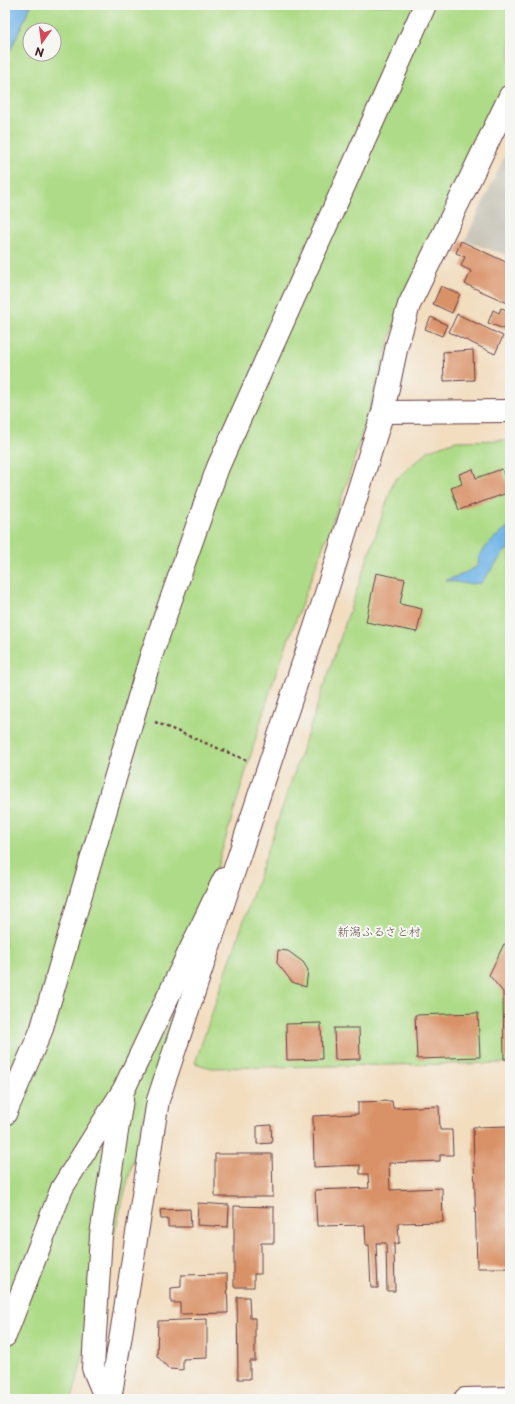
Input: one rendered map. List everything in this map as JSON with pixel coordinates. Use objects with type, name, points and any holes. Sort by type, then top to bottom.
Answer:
[{"type":"street","points":[[5,1114],[41,1031],[151,656],[218,466],[425,5]]},
{"type":"street","points":[[110,1399],[158,1100],[323,603],[383,412],[397,345],[410,305],[510,96]]},
{"type":"street","points":[[383,412],[510,411]]},
{"type":"street","points":[[5,1336],[62,1188],[124,1090],[228,871],[238,858]]},
{"type":"street","points":[[106,1399],[93,1368],[101,1235],[124,1090]]},
{"type":"street","points":[[465,1399],[510,1398]]},
{"type":"path","points":[[134,714],[268,769]]},
{"type":"shaded area","points":[[510,145],[510,256],[465,241]]},
{"type":"green space","points":[[31,5],[510,5],[510,84],[397,315],[348,480],[273,681],[155,1074],[72,1399],[5,1399],[5,62],[22,25],[22,62],[62,62],[62,22],[23,22]]},
{"type":"green space","name":"新潟ふるさと村","points":[[510,440],[510,1063],[210,1068],[195,1063],[394,481],[429,450],[456,441]]},
{"type":"water","points":[[5,5],[31,5],[22,22],[5,62]]},
{"type":"water","points":[[510,525],[510,549],[506,550],[481,583],[467,584],[445,580],[459,576],[478,566],[479,556],[491,541]]},
{"type":"building","points":[[461,241],[510,264],[510,304],[465,284],[471,271],[461,266],[465,257],[456,253]]},
{"type":"building","points":[[441,286],[460,294],[452,313],[433,304]]},
{"type":"building","points":[[501,308],[510,311],[510,331],[488,323],[493,310],[499,313]]},
{"type":"building","points":[[457,314],[503,336],[495,354],[449,332]]},
{"type":"building","points":[[431,317],[447,325],[442,336],[425,329]]},
{"type":"building","points":[[473,350],[474,380],[444,381],[443,352]]},
{"type":"building","points":[[473,469],[476,478],[502,469],[510,492],[459,510],[451,488],[462,484],[459,474]]},
{"type":"building","points":[[376,573],[405,579],[400,604],[422,609],[417,632],[366,622]]},
{"type":"building","points":[[504,944],[510,944],[510,1059],[504,1059],[503,992],[489,975]]},
{"type":"building","points":[[278,950],[288,951],[303,962],[308,970],[306,987],[292,982],[277,963]]},
{"type":"building","points":[[478,1013],[480,1057],[417,1059],[415,1015]]},
{"type":"building","points":[[321,1023],[322,1059],[287,1060],[286,1024]]},
{"type":"building","points":[[334,1028],[359,1028],[360,1059],[335,1060]]},
{"type":"building","points":[[392,1101],[393,1108],[439,1106],[440,1130],[452,1130],[453,1155],[440,1155],[440,1161],[389,1163],[390,1190],[442,1188],[443,1222],[398,1223],[399,1243],[394,1244],[395,1291],[387,1291],[386,1243],[376,1243],[378,1288],[371,1288],[369,1245],[366,1245],[365,1225],[317,1226],[315,1190],[369,1188],[368,1174],[360,1174],[360,1165],[314,1167],[313,1116],[358,1114],[358,1102]]},
{"type":"building","points":[[271,1125],[272,1143],[257,1144],[257,1126]]},
{"type":"building","points":[[510,1126],[510,1268],[477,1268],[473,1127]]},
{"type":"building","points":[[215,1154],[272,1154],[273,1197],[215,1197]]},
{"type":"building","points":[[198,1203],[229,1205],[228,1227],[197,1225]]},
{"type":"building","points":[[234,1206],[274,1207],[274,1243],[261,1243],[261,1274],[254,1274],[254,1287],[234,1287]]},
{"type":"building","points":[[190,1209],[191,1227],[168,1227],[168,1219],[161,1219],[160,1210]]},
{"type":"building","points":[[227,1274],[228,1313],[180,1314],[180,1303],[171,1303],[171,1288],[181,1287],[181,1275]]},
{"type":"building","points":[[237,1297],[249,1297],[250,1318],[255,1318],[255,1361],[250,1361],[250,1379],[238,1379]]},
{"type":"building","points":[[207,1319],[207,1358],[183,1359],[183,1370],[169,1369],[157,1356],[158,1321]]}]
